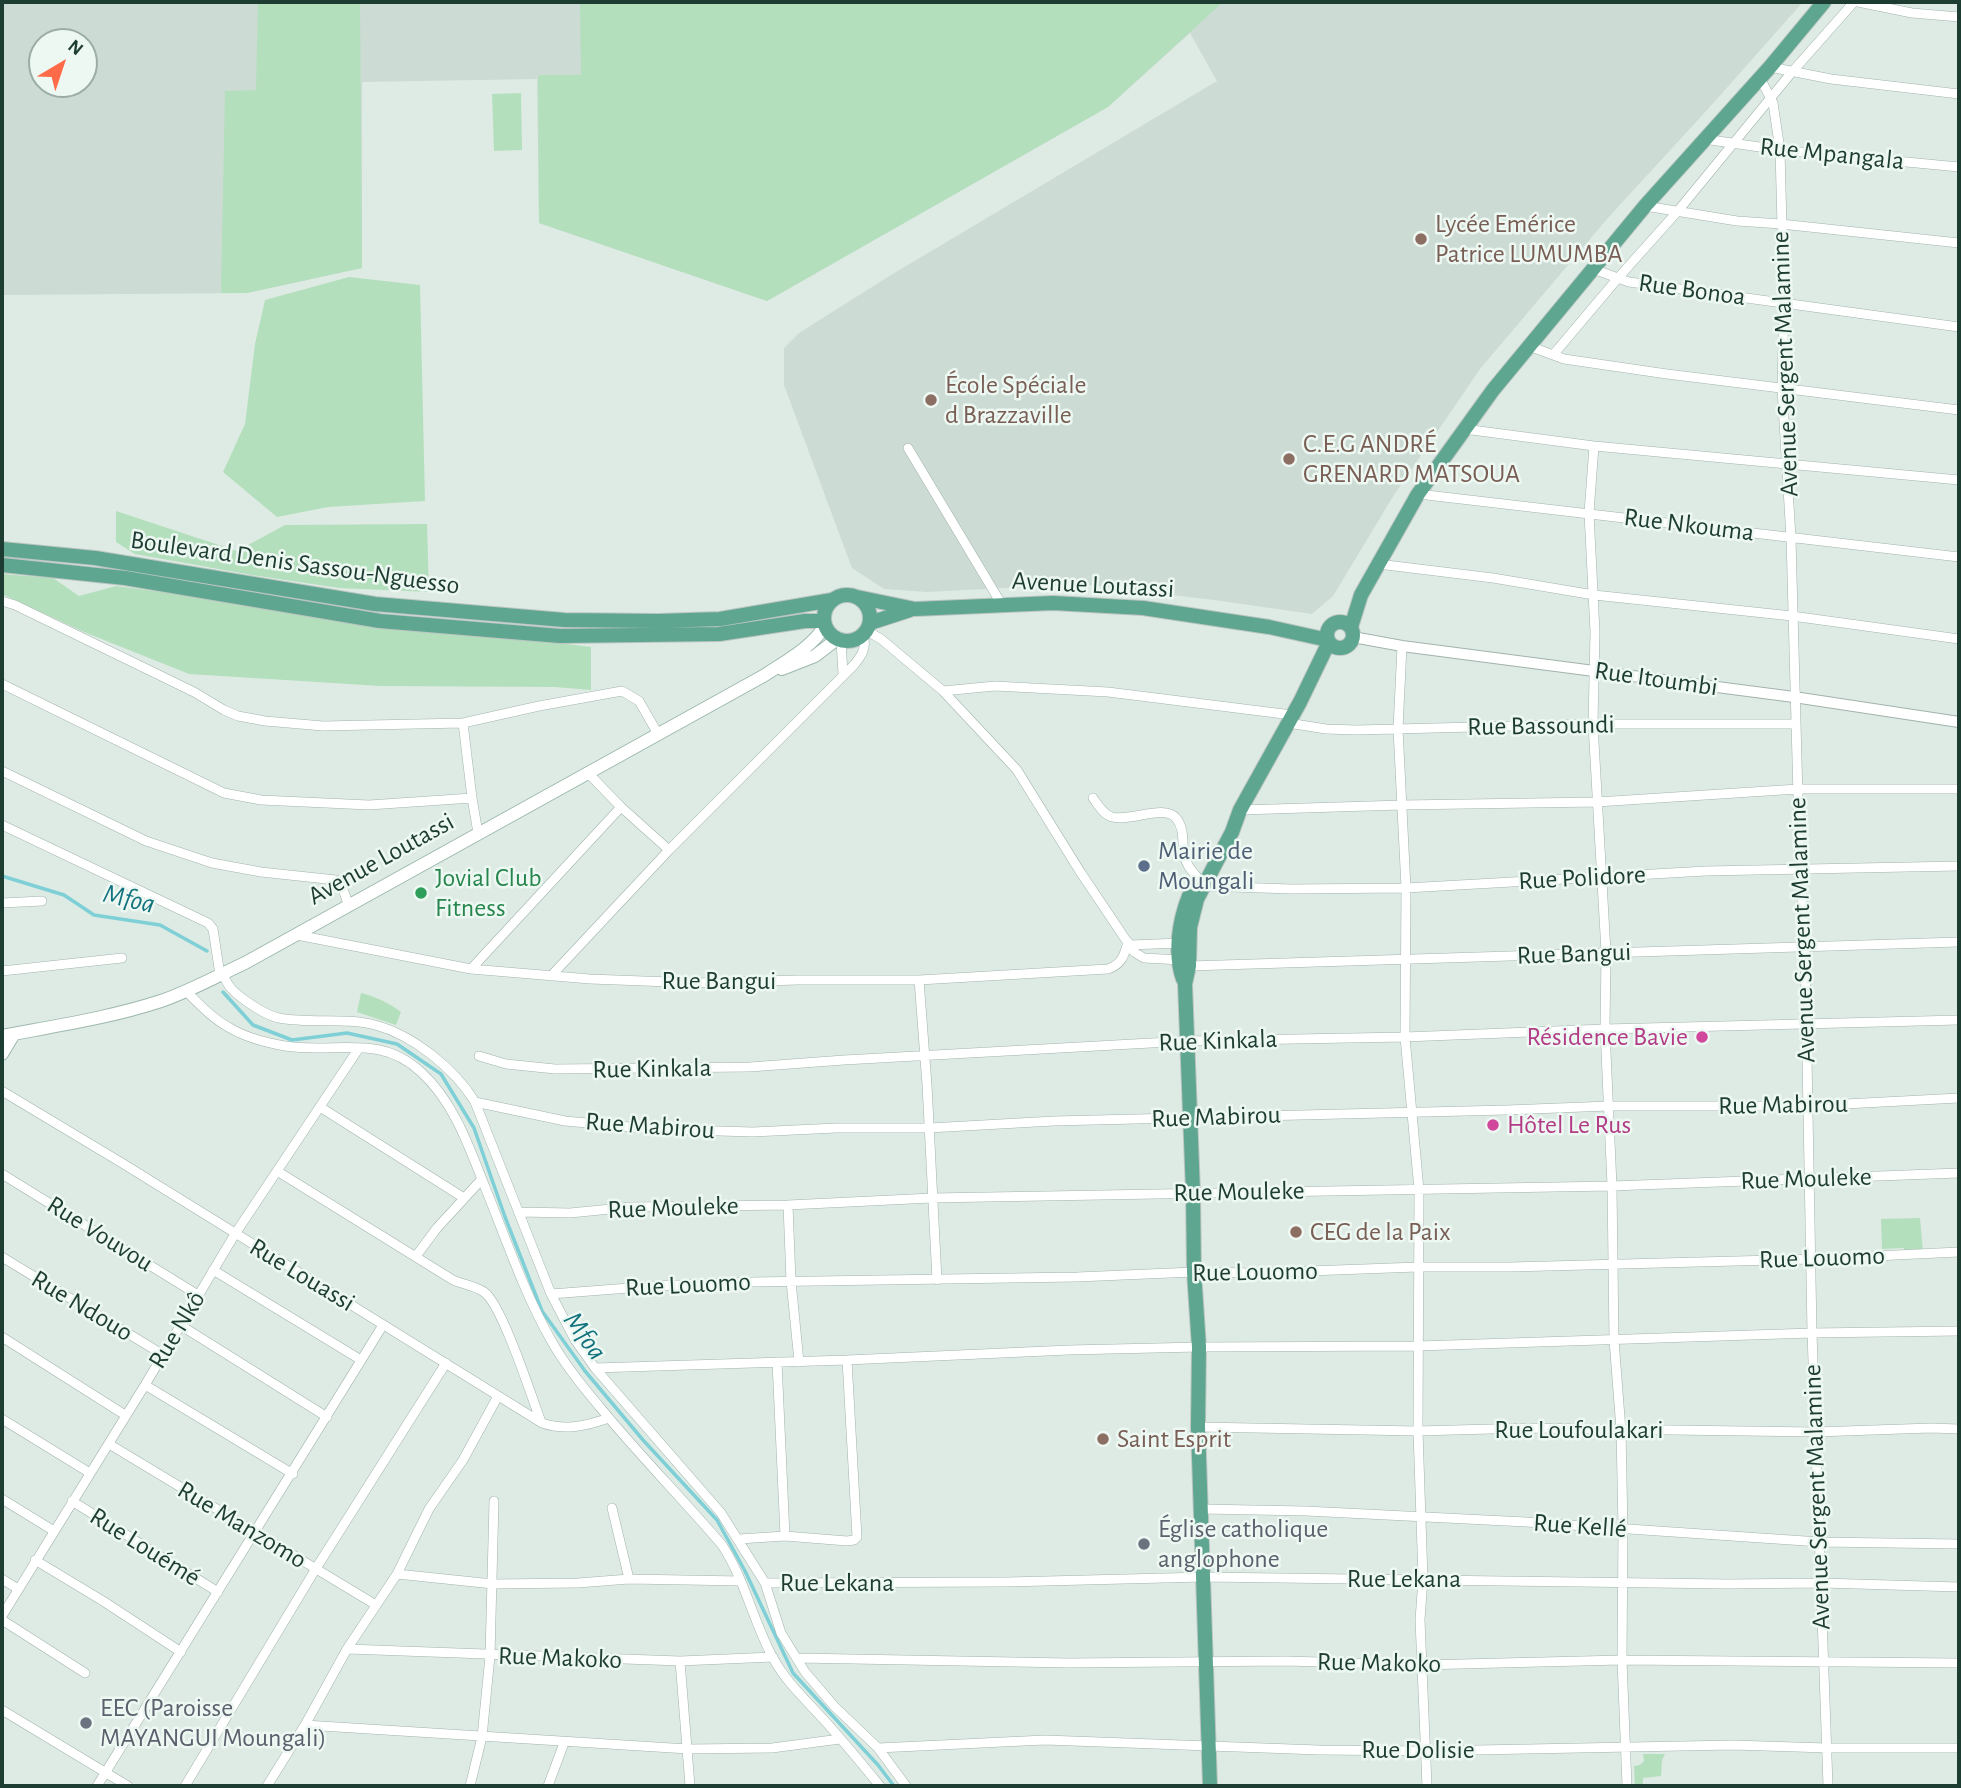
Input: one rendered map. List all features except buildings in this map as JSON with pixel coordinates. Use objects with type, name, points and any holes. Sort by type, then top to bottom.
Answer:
[{"type":"main road","points":[[1210,1786],[1198,1427],[1199,1347],[1194,1272],[1186,962],[1182,915],[1188,898],[1201,882],[1225,828],[1237,815],[1418,494],[1493,390],[1529,346],[1646,206],[1824,2]]},
{"type":"main road","name":"Boulevard Denis Sassou-Nguesso","points":[[2,549],[95,558],[375,604],[564,620],[720,620],[832,600]]},
{"type":"main road","points":[[91,575],[95,558]]},
{"type":"main road","name":"Boulevard Denis Sassou-Nguesso","points":[[2,565],[125,578],[380,621],[560,636],[719,634],[805,621],[824,623]]},
{"type":"main road","points":[[844,595],[857,597],[868,608],[867,630],[852,641],[839,640],[832,636],[824,623],[827,607],[832,600],[844,595]]},
{"type":"main road","name":"Avenue Loutassi","points":[[857,597],[915,609],[1053,603],[1143,608],[1339,635]]},
{"type":"main road","name":"Avenue Loutassi","points":[[867,630],[915,609]]},
{"type":"main road","name":"Avenue Loutassi","points":[[8,1035],[71,1024],[146,1006],[221,974],[297,935],[765,675],[819,637],[824,623]]},
{"type":"main road","name":"Avenue Loutassi","points":[[765,675],[815,656],[839,640]]},
{"type":"main road","points":[[2,1054],[8,1035]]},
{"type":"street","points":[[1553,355],[1677,212],[1792,72],[1856,2],[1912,13],[1959,17]]},
{"type":"street","points":[[1765,72],[1792,72],[1959,94]]},
{"type":"street","name":"Avenue Sergent Malamine","points":[[1765,72],[1780,150],[1784,303],[1782,389],[1791,538],[1794,697],[1805,947],[1812,1333],[1828,1786]]},
{"type":"street","name":"Rue Mpangala","points":[[1704,139],[1780,150],[1959,167]]},
{"type":"street","points":[[1646,206],[1737,221],[1959,243]]},
{"type":"street","name":"Rue Bonoa","points":[[1593,269],[1629,282],[1959,327]]},
{"type":"street","points":[[1529,346],[1564,359],[1959,410]]},
{"type":"street","points":[[1464,429],[1594,446],[1959,480]]},
{"type":"street","points":[[1594,446],[1589,513],[1594,595],[1593,724],[1606,952],[1605,1029],[1612,1185],[1614,1340],[1623,1529],[1622,1660],[1627,1786]]},
{"type":"street","points":[[908,448],[1002,605]]},
{"type":"street","name":"Rue Nkouma","points":[[1418,494],[1959,557]]},
{"type":"street","points":[[1378,564],[1493,578],[1594,595],[1792,616],[1959,639]]},
{"type":"street","points":[[2,601],[238,716],[323,726],[463,723],[622,691],[639,701],[658,734]]},
{"type":"street","points":[[551,976],[669,850],[854,665],[864,649],[867,630],[943,691],[1017,770],[1129,944],[1184,943]]},
{"type":"street","name":"Rue Itoumbi","points":[[1339,635],[1402,646],[1794,697],[1959,722]]},
{"type":"street","points":[[839,640],[843,674]]},
{"type":"street","points":[[1402,646],[1398,729],[1406,888],[1405,1037],[1419,1190],[1418,1431],[1423,1579],[1420,1620],[1427,1786]]},
{"type":"street","points":[[2,684],[224,793],[261,800],[369,805],[472,798]]},
{"type":"street","name":"Rue Bassoundi","points":[[943,691],[995,687],[1108,692],[1290,719],[1326,729],[1795,723]]},
{"type":"street","points":[[463,723],[478,833]]},
{"type":"street","points":[[2,771],[146,841],[212,863],[261,872],[336,880],[341,884],[349,906]]},
{"type":"street","points":[[588,773],[669,850]]},
{"type":"street","points":[[1237,815],[1402,805],[1597,802],[1798,789],[1959,789]]},
{"type":"street","points":[[1093,799],[1111,817],[1143,816],[1156,812],[1176,818],[1186,861],[1201,882]]},
{"type":"street","points":[[471,969],[621,807]]},
{"type":"street","points":[[2,825],[208,923],[213,929],[221,974],[234,993],[255,1008],[278,1018],[356,1021],[387,1029],[439,1060],[461,1081],[475,1102],[566,1326],[595,1368],[721,1513],[765,1583],[781,1633],[805,1672],[834,1706],[878,1748],[906,1786]]},
{"type":"street","name":"Rue Polidore","points":[[1201,882],[1291,889],[1406,888],[1706,872],[1959,866]]},
{"type":"street","points":[[2,903],[42,901]]},
{"type":"street","name":"Rue Bangui","points":[[297,935],[471,969],[590,979],[697,983],[919,980],[1108,969],[1119,964],[1129,944],[1144,958],[1186,962],[1406,960],[1959,942]]},
{"type":"street","points":[[2,971],[122,958]]},
{"type":"street","points":[[919,980],[937,1280]]},
{"type":"street","points":[[186,991],[206,1011],[231,1029],[285,1046],[319,1049],[377,1048],[392,1052],[420,1070],[432,1083],[468,1143],[532,1303],[571,1372],[722,1545],[732,1561],[773,1657],[790,1684],[880,1786]]},
{"type":"street","name":"Rue Kinkala","points":[[479,1056],[506,1064],[555,1069],[750,1067],[1187,1041],[1959,1020]]},
{"type":"street","name":"Rue Nkô","points":[[2,1618],[234,1234],[359,1048]]},
{"type":"street","name":"Rue Louassi","points":[[2,1091],[542,1423],[571,1428],[609,1418]]},
{"type":"street","name":"Rue Mabirou","points":[[475,1102],[565,1121],[652,1129],[753,1132],[1609,1106],[1807,1106],[1959,1098]]},
{"type":"street","points":[[320,1107],[464,1198]]},
{"type":"street","points":[[277,1171],[453,1280],[484,1292],[497,1311],[542,1423]]},
{"type":"street","name":"Rue Mouleke","points":[[520,1212],[570,1213],[631,1207],[788,1205],[932,1198],[1419,1190],[1959,1173]]},
{"type":"street","name":"Rue Vouvou","points":[[2,1174],[198,1295]]},
{"type":"street","points":[[416,1256],[437,1228],[482,1180]]},
{"type":"street","points":[[788,1205],[791,1281],[799,1362]]},
{"type":"street","name":"Rue Louomo","points":[[551,1294],[655,1286],[791,1281],[1254,1273],[1812,1259],[1959,1252]]},
{"type":"street","name":"Rue Ndouo","points":[[2,1257],[162,1354]]},
{"type":"street","points":[[213,1270],[361,1360]]},
{"type":"street","points":[[180,1325],[327,1417]]},
{"type":"street","points":[[97,1786],[383,1325]]},
{"type":"street","points":[[595,1368],[1069,1350],[1418,1346],[1959,1331]]},
{"type":"street","points":[[2,1337],[125,1415]]},
{"type":"street","points":[[739,1539],[785,1536],[850,1541],[857,1536],[847,1360]]},
{"type":"street","points":[[185,1786],[315,1570],[446,1363]]},
{"type":"street","points":[[777,1363],[785,1536]]},
{"type":"street","points":[[145,1385],[293,1474]]},
{"type":"street","points":[[267,1786],[305,1726],[347,1649],[397,1574],[429,1509],[463,1460],[498,1396]]},
{"type":"street","points":[[2,1419],[90,1473]]},
{"type":"street","name":"Rue Loufoulakari","points":[[1198,1427],[1418,1431],[1528,1428],[1816,1432],[1959,1429]]},
{"type":"street","name":"Rue Manzomo","points":[[108,1444],[376,1605]]},
{"type":"street","name":"Rue Louémé","points":[[2,1499],[54,1531]]},
{"type":"street","name":"Rue Louémé","points":[[72,1501],[218,1592]]},
{"type":"street","points":[[470,1786],[482,1737],[490,1656],[494,1501]]},
{"type":"street","points":[[612,1508],[629,1579]]},
{"type":"street","name":"Rue Kellé","points":[[1202,1509],[1422,1517],[1820,1542],[1959,1544]]},
{"type":"street","points":[[35,1560],[181,1652]]},
{"type":"street","name":"Rue Lekana","points":[[397,1574],[493,1584],[578,1583],[629,1579],[741,1581]]},
{"type":"street","name":"Rue Lekana","points":[[765,1583],[1007,1583],[1204,1577],[1822,1583],[1959,1587]]},
{"type":"street","points":[[2,1579],[18,1589]]},
{"type":"street","points":[[2,1618],[85,1673]]},
{"type":"street","name":"Rue Makoko","points":[[347,1649],[680,1661],[773,1657]]},
{"type":"street","name":"Rue Makoko","points":[[798,1658],[1421,1665],[1622,1660],[1959,1663]]},
{"type":"street","points":[[680,1661],[690,1786]]},
{"type":"street","points":[[2,1710],[128,1786]]},
{"type":"street","points":[[305,1726],[688,1749],[772,1748],[840,1739]]},
{"type":"street","name":"Rue Dolisie","points":[[878,1748],[1045,1740],[1426,1751],[1733,1745],[1959,1748]]},
{"type":"street","points":[[548,1786],[564,1742]]},
{"type":"shaded area","points":[[2,2],[1803,2],[1607,219],[1480,369],[1394,495],[1333,596],[1312,614],[1082,584],[927,592],[884,589],[852,568],[784,385],[784,348],[799,333],[891,275],[1217,81],[1190,33],[1108,107],[767,301],[539,223],[537,79],[362,82],[362,268],[247,293],[2,295]]},
{"type":"green space","points":[[258,2],[360,2],[362,268],[247,293],[221,293],[225,91],[256,90]]},
{"type":"green space","points":[[580,2],[1223,2],[1108,107],[767,301],[539,223],[538,79],[539,75],[581,75]]},
{"type":"green space","points":[[521,93],[522,150],[494,151],[492,94]]},
{"type":"green space","points":[[349,277],[420,285],[425,501],[328,507],[277,517],[223,472],[245,424],[255,344],[265,300]]},
{"type":"green space","points":[[116,511],[237,551],[285,525],[427,524],[429,592],[339,588],[135,554],[116,542]]},
{"type":"green space","points":[[2,574],[53,578],[79,596],[116,586],[591,647],[591,690],[555,687],[380,686],[189,674],[84,632],[2,594]]},
{"type":"green space","points":[[361,993],[382,1000],[401,1012],[396,1025],[357,1012]]},
{"type":"green space","points":[[1920,1218],[1923,1252],[1905,1253],[1904,1248],[1882,1249],[1881,1219]]},
{"type":"green space","points":[[1643,1754],[1665,1754],[1661,1776],[1643,1778],[1643,1786],[1635,1786],[1634,1766],[1644,1761]]},
{"type":"waterway","name":"Mfoa","points":[[2,876],[64,895],[94,915],[160,925],[207,951]]},
{"type":"waterway","name":"Mfoa","points":[[223,992],[253,1025],[292,1040],[347,1033],[397,1044],[441,1074],[474,1128],[542,1311],[585,1371],[643,1440],[717,1520],[745,1571],[793,1673],[894,1786]]},
{"type":"place","name":"Lycée Emérice Patrice LUMUMBA","points":[[1421,239]]},
{"type":"place","name":"École Spéciale d Brazzaville","points":[[931,400]]},
{"type":"place","name":"C.E.G ANDRÉ GRENARD MATSOUA","points":[[1289,459]]},
{"type":"place","name":"Mairie de Moungali","points":[[1144,866]]},
{"type":"place","name":"Jovial Club Fitness","points":[[421,893]]},
{"type":"place","name":"Résidence Bavie","points":[[1702,1037]]},
{"type":"place","name":"Hôtel Le Rus","points":[[1493,1125]]},
{"type":"place","name":"CEG de la Paix","points":[[1296,1232]]},
{"type":"place","name":"Saint Esprit","points":[[1103,1439]]},
{"type":"place","name":"Église catholique anglophone","points":[[1144,1544]]},
{"type":"place","name":"EEC (Paroisse MAYANGUI Moungali)","points":[[86,1723]]}]
